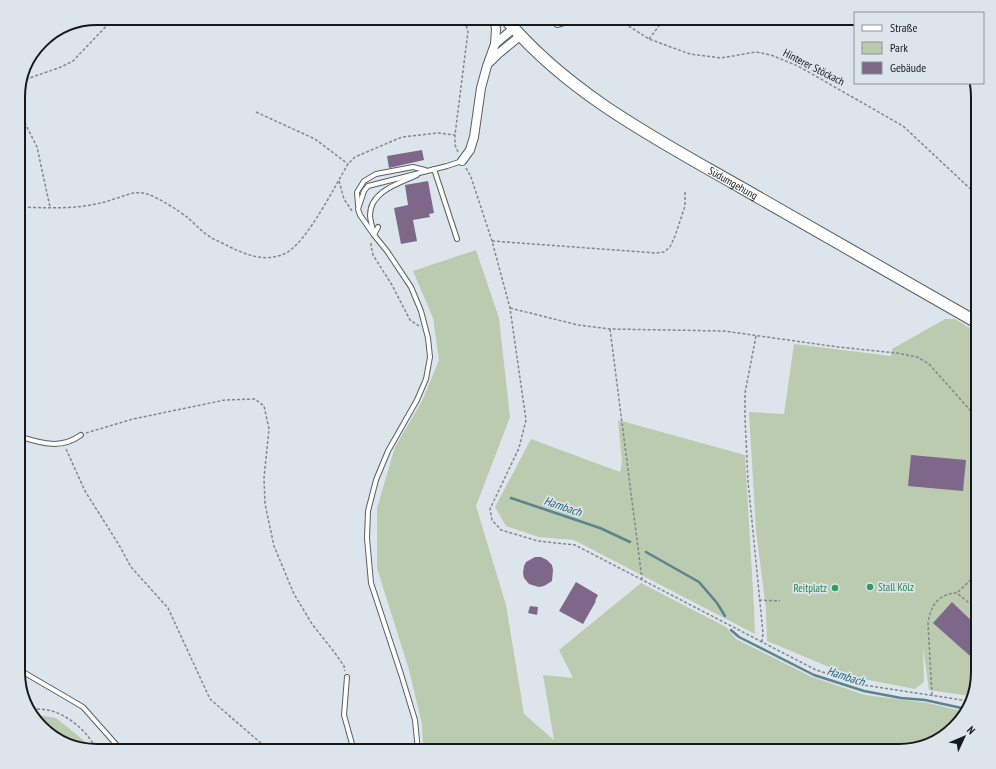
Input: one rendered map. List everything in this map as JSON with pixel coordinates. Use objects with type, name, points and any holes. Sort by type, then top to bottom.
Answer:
[{"type":"main road","name":"Südumgehung","points":[[511,25],[545,61],[595,100],[673,148],[971,319]]},
{"type":"street","points":[[462,161],[470,150],[474,137],[481,88],[495,44],[495,25]]},
{"type":"street","points":[[495,44],[517,32]]},
{"type":"street","points":[[487,66],[517,32]]},
{"type":"lane","points":[[358,209],[364,191],[368,186],[462,161]]},
{"type":"lane","points":[[417,744],[415,720],[402,674],[371,583],[367,538],[368,511],[376,480],[388,451],[417,400],[426,379],[430,358],[428,338],[421,311],[411,287],[389,250],[374,236],[360,215],[358,209],[357,192],[364,181],[376,174],[413,167],[427,170]]},
{"type":"lane","points":[[434,169],[457,239]]},
{"type":"lane","points":[[374,236],[370,215],[374,200],[386,190],[427,170]]},
{"type":"lane","points":[[374,236],[378,227]]},
{"type":"lane","points":[[25,438],[44,444],[64,444],[81,435]]},
{"type":"lane","points":[[25,673],[83,707],[116,744]]},
{"type":"lane","points":[[347,677],[344,715],[352,744]]},
{"type":"path","points":[[27,79],[61,67],[73,61],[107,25]]},
{"type":"path","points":[[466,25],[468,32],[455,144],[471,177],[492,241],[510,308],[526,420],[520,448],[490,508],[492,520],[501,530],[538,541],[575,545],[816,670],[864,685],[966,701]]},
{"type":"path","name":"Hinterer Stöckach","points":[[627,25],[649,39],[690,54],[722,58],[756,52],[771,55],[798,66],[903,126],[971,189]]},
{"type":"path","points":[[649,39],[660,25]]},
{"type":"path","points":[[256,112],[314,139],[348,164]]},
{"type":"path","points":[[25,123],[37,147],[50,208]]},
{"type":"path","points":[[25,207],[50,208],[89,206],[134,192],[146,194],[158,199],[187,217],[212,238],[242,253],[259,258],[272,258],[285,253],[296,245],[310,229],[348,164],[355,157],[402,138],[438,133],[455,135]]},
{"type":"path","points":[[338,181],[344,199],[351,210],[360,215]]},
{"type":"path","points":[[492,241],[656,254],[664,252],[670,247],[676,236],[685,206],[684,191]]},
{"type":"path","points":[[374,236],[371,245],[373,255],[392,285],[410,320],[416,325],[426,328]]},
{"type":"path","points":[[510,308],[578,325],[610,329],[724,331],[838,347],[897,353],[917,357],[929,364],[971,411]]},
{"type":"path","points":[[610,329],[642,579]]},
{"type":"path","points":[[756,336],[745,393],[745,418],[748,481],[762,642]]},
{"type":"path","points":[[81,435],[133,419],[225,400],[255,400],[264,406],[269,429],[264,478],[265,497],[274,546],[294,594],[312,624],[344,666],[347,677]]},
{"type":"path","points":[[64,444],[85,491],[119,545],[131,568],[168,608],[210,699],[262,744]]},
{"type":"path","points":[[957,593],[971,580]]},
{"type":"path","points":[[932,695],[928,623],[929,613],[938,599],[948,593],[957,593],[969,603]]},
{"type":"path","points":[[759,600],[780,601]]},
{"type":"path","points":[[36,709],[52,712],[73,722],[95,744]]},
{"type":"green space","points":[[476,250],[499,318],[510,417],[476,506],[506,605],[524,714],[554,740],[543,675],[573,678],[559,650],[641,583],[726,627],[736,639],[812,677],[865,695],[928,703],[959,710],[955,717],[944,717],[944,728],[931,737],[913,743],[904,744],[423,744],[422,724],[409,670],[377,568],[377,508],[395,447],[422,401],[439,360],[433,318],[413,271]]},
{"type":"green space","points":[[945,319],[955,319],[971,329],[971,677],[967,696],[929,690],[923,647],[924,682],[915,689],[853,677],[767,641],[766,609],[756,531],[749,412],[784,414],[794,344],[891,356],[892,349]]},
{"type":"green space","points":[[618,420],[745,455],[755,634],[574,540],[539,537],[506,526],[495,507],[531,439],[620,472],[622,462]]},
{"type":"green space","points":[[39,715],[56,718],[87,743],[69,739],[49,726]]},
{"type":"building","points":[[422,150],[424,160],[389,168],[387,156]]},
{"type":"building","points":[[428,181],[434,213],[429,214],[430,217],[413,220],[417,241],[401,244],[394,208],[408,205],[405,185]]},
{"type":"building","points":[[911,455],[966,460],[963,491],[908,486]]},
{"type":"building","points":[[535,557],[541,557],[552,565],[552,581],[544,586],[539,587],[529,584],[524,578],[523,573],[526,562]]},
{"type":"building","points":[[576,582],[598,595],[583,624],[559,611]]},
{"type":"building","points":[[952,602],[971,620],[971,657],[933,623]]},
{"type":"building","points":[[530,606],[538,607],[537,615],[528,613]]},
{"type":"waterway","name":"Hambach","points":[[511,498],[600,528],[630,542]]},
{"type":"waterway","name":"Hambach","points":[[646,552],[699,582],[717,603],[725,616]]},
{"type":"waterway","name":"Hambach","points":[[731,630],[739,637],[814,675],[864,691],[901,698],[925,700],[961,708]]},
{"type":"place","name":"Stall Kölz","points":[[870,587]]},
{"type":"place","name":"Reitplatz","points":[[835,588]]}]
